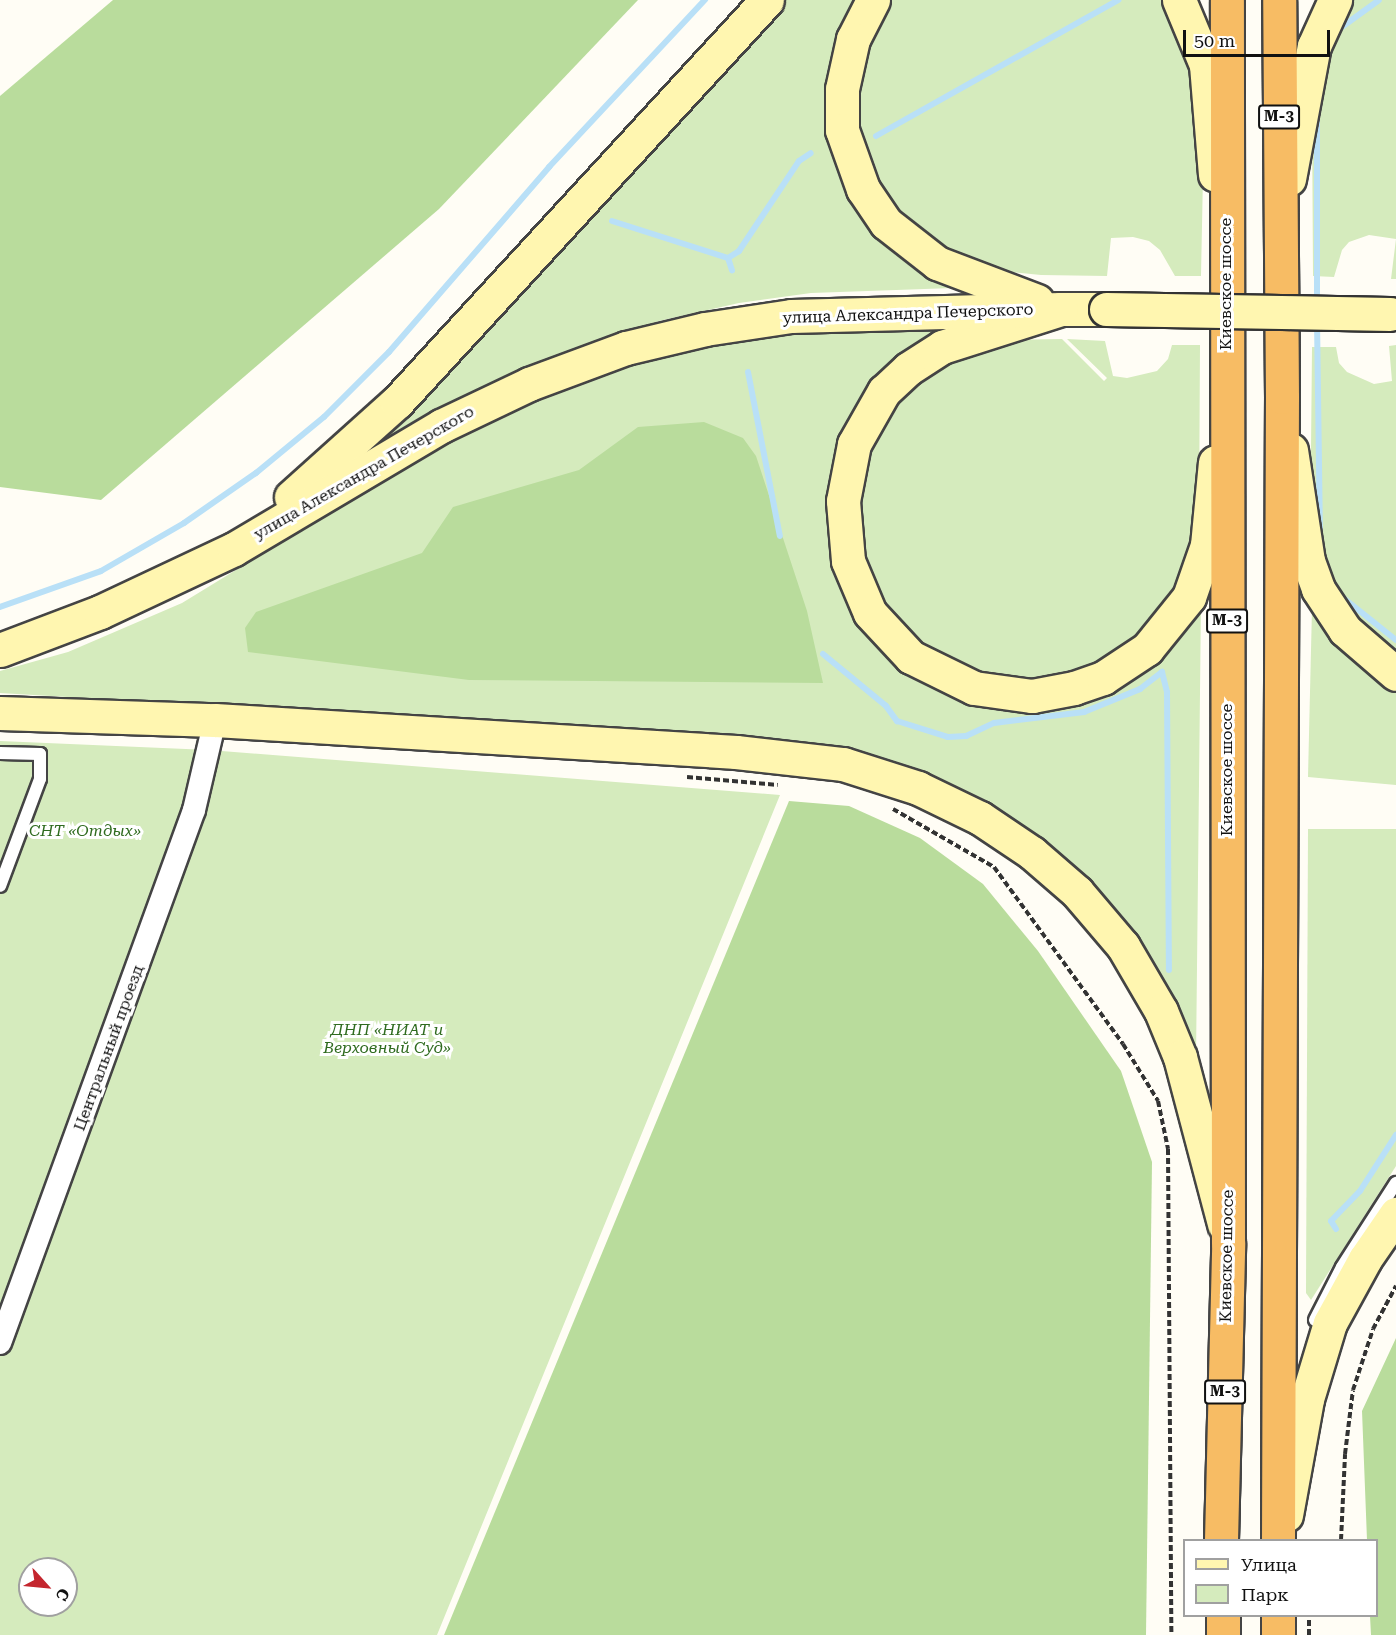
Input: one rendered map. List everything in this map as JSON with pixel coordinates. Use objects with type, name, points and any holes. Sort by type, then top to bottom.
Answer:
[{"type":"highway","name":"Киевское шоссе","points":[[1221,1539],[1228,1243],[1227,0]]},
{"type":"highway","name":"М-3","points":[[1279,0],[1282,397],[1279,1539]]},
{"type":"highway","points":[[1223,1617],[1223,1635]]},
{"type":"highway","points":[[1278,1617],[1278,1635]]},
{"type":"main road","points":[[234,549],[397,402],[767,0]]},
{"type":"main road","points":[[873,0],[853,39],[842,89],[842,130],[863,189],[886,223],[937,263],[1061,309]]},
{"type":"main road","points":[[1179,0],[1206,64],[1212,154],[1226,236]]},
{"type":"main road","points":[[1279,233],[1310,60],[1317,35],[1335,0]]},
{"type":"main road","points":[[1061,309],[942,346],[924,356],[873,405],[849,458],[843,533],[862,600],[900,648],[946,677],[989,692],[1045,694],[1103,678],[1147,649],[1180,612],[1202,565],[1226,396]]},
{"type":"main road","name":"улица Александра Печерского","points":[[0,650],[100,612],[234,549],[441,426],[529,384],[626,348],[705,329],[791,316],[1061,309],[1393,314]]},
{"type":"main road","points":[[1282,397],[1308,561],[1316,583],[1345,630],[1396,674]]},
{"type":"main road","points":[[0,714],[212,735],[736,752],[831,762],[898,780],[961,808],[1017,842],[1068,884],[1107,926],[1138,970],[1180,1057],[1228,1243]]},
{"type":"main road","points":[[1279,1539],[1307,1399],[1338,1306],[1396,1214]]},
{"type":"street","name":"Центральный проезд","points":[[0,1343],[194,810],[212,735]]},
{"type":"lane","points":[[0,753],[40,754],[40,779],[0,886]]},
{"type":"lane","points":[[1307,1399],[1316,1317],[1366,1226],[1396,1183]]},
{"type":"path","points":[[678,776],[784,786]]},
{"type":"path","points":[[889,807],[947,836],[994,867],[1123,1044],[1158,1101],[1168,1149],[1171,1635]]},
{"type":"path","points":[[1341,1539],[1353,1390],[1373,1329],[1396,1286]]},
{"type":"path","points":[[1309,1635],[1310,1617]]},
{"type":"green space","points":[[113,0],[638,0],[439,209],[101,500],[0,487],[0,96]]},
{"type":"green space","points":[[785,0],[860,0],[831,93],[918,267],[953,288],[811,293],[739,303],[659,321],[506,376],[371,449]]},
{"type":"green space","points":[[889,0],[1169,0],[1182,25],[1204,125],[1201,276],[1175,276],[1160,250],[1149,241],[1133,237],[1111,238],[1107,276],[1041,275],[978,269],[911,231],[877,188],[858,133],[857,66]]},
{"type":"green space","points":[[1350,0],[1396,0],[1396,239],[1369,235],[1349,242],[1342,250],[1334,277],[1313,276],[1312,114],[1317,76]]},
{"type":"green space","points":[[1396,239],[1396,279],[1391,279]]},
{"type":"green space","points":[[948,330],[862,396],[844,428],[828,494],[828,532],[835,572],[851,611],[878,649],[917,681],[968,700],[1046,705],[1201,601],[1196,1059],[1178,1013],[1141,945],[1001,814],[977,798],[879,757],[801,741],[0,693],[0,671],[68,652],[182,603],[446,442],[558,389],[624,365],[692,347],[800,331]]},
{"type":"green space","points":[[1062,339],[1104,381],[1107,378],[1067,339],[1105,341],[1113,376],[1127,378],[1157,371],[1168,359],[1172,345],[1200,345],[1199,521],[1187,575],[1127,652],[1046,683],[953,669],[895,627],[865,573],[857,476],[882,415],[930,367],[1009,340]]},
{"type":"green space","points":[[1396,345],[1396,660],[1383,651],[1329,585],[1311,495],[1311,448],[1312,347],[1336,347],[1339,363],[1347,372],[1374,384],[1392,381],[1389,346]]},
{"type":"green space","points":[[704,422],[743,438],[756,456],[807,611],[823,683],[469,680],[248,652],[245,628],[256,612],[422,553],[453,507],[579,470],[638,427]]},
{"type":"green space","points":[[1312,608],[1396,690],[1396,785],[1308,777]]},
{"type":"green space","name":"ДНП «НИАТ и Верховный Суд»","points":[[0,741],[209,750],[780,795],[437,1635],[0,1635]]},
{"type":"green space","points":[[789,801],[849,806],[920,838],[983,884],[1038,951],[1121,1071],[1152,1162],[1146,1635],[444,1635]]},
{"type":"green space","points":[[1308,829],[1396,829],[1396,1166],[1311,1300],[1306,1293]]},
{"type":"green space","points":[[1396,1338],[1396,1635],[1371,1635],[1370,1617],[1378,1617],[1378,1539],[1367,1539],[1362,1411]]},
{"type":"waterway","points":[[0,607],[101,571],[184,523],[256,473],[324,417],[389,352],[549,167],[705,0]]},
{"type":"waterway","points":[[876,136],[1118,0]]},
{"type":"waterway","points":[[1335,32],[1379,0]]},
{"type":"waterway","points":[[1317,111],[1317,302]]},
{"type":"waterway","points":[[612,221],[728,258],[739,251],[799,161],[811,153]]},
{"type":"waterway","points":[[728,258],[732,270]]},
{"type":"waterway","points":[[1317,321],[1320,530]]},
{"type":"waterway","points":[[748,372],[780,536]]},
{"type":"waterway","points":[[1341,596],[1396,640]]},
{"type":"waterway","points":[[823,654],[886,706],[897,721],[948,737],[966,736],[994,723],[1084,712],[1140,689],[1162,672],[1167,692],[1169,970]]},
{"type":"waterway","points":[[1336,1229],[1331,1221],[1360,1191],[1396,1135]]},
{"type":"park label","name":"СНТ «Отдых»","points":[[85,831]]}]
